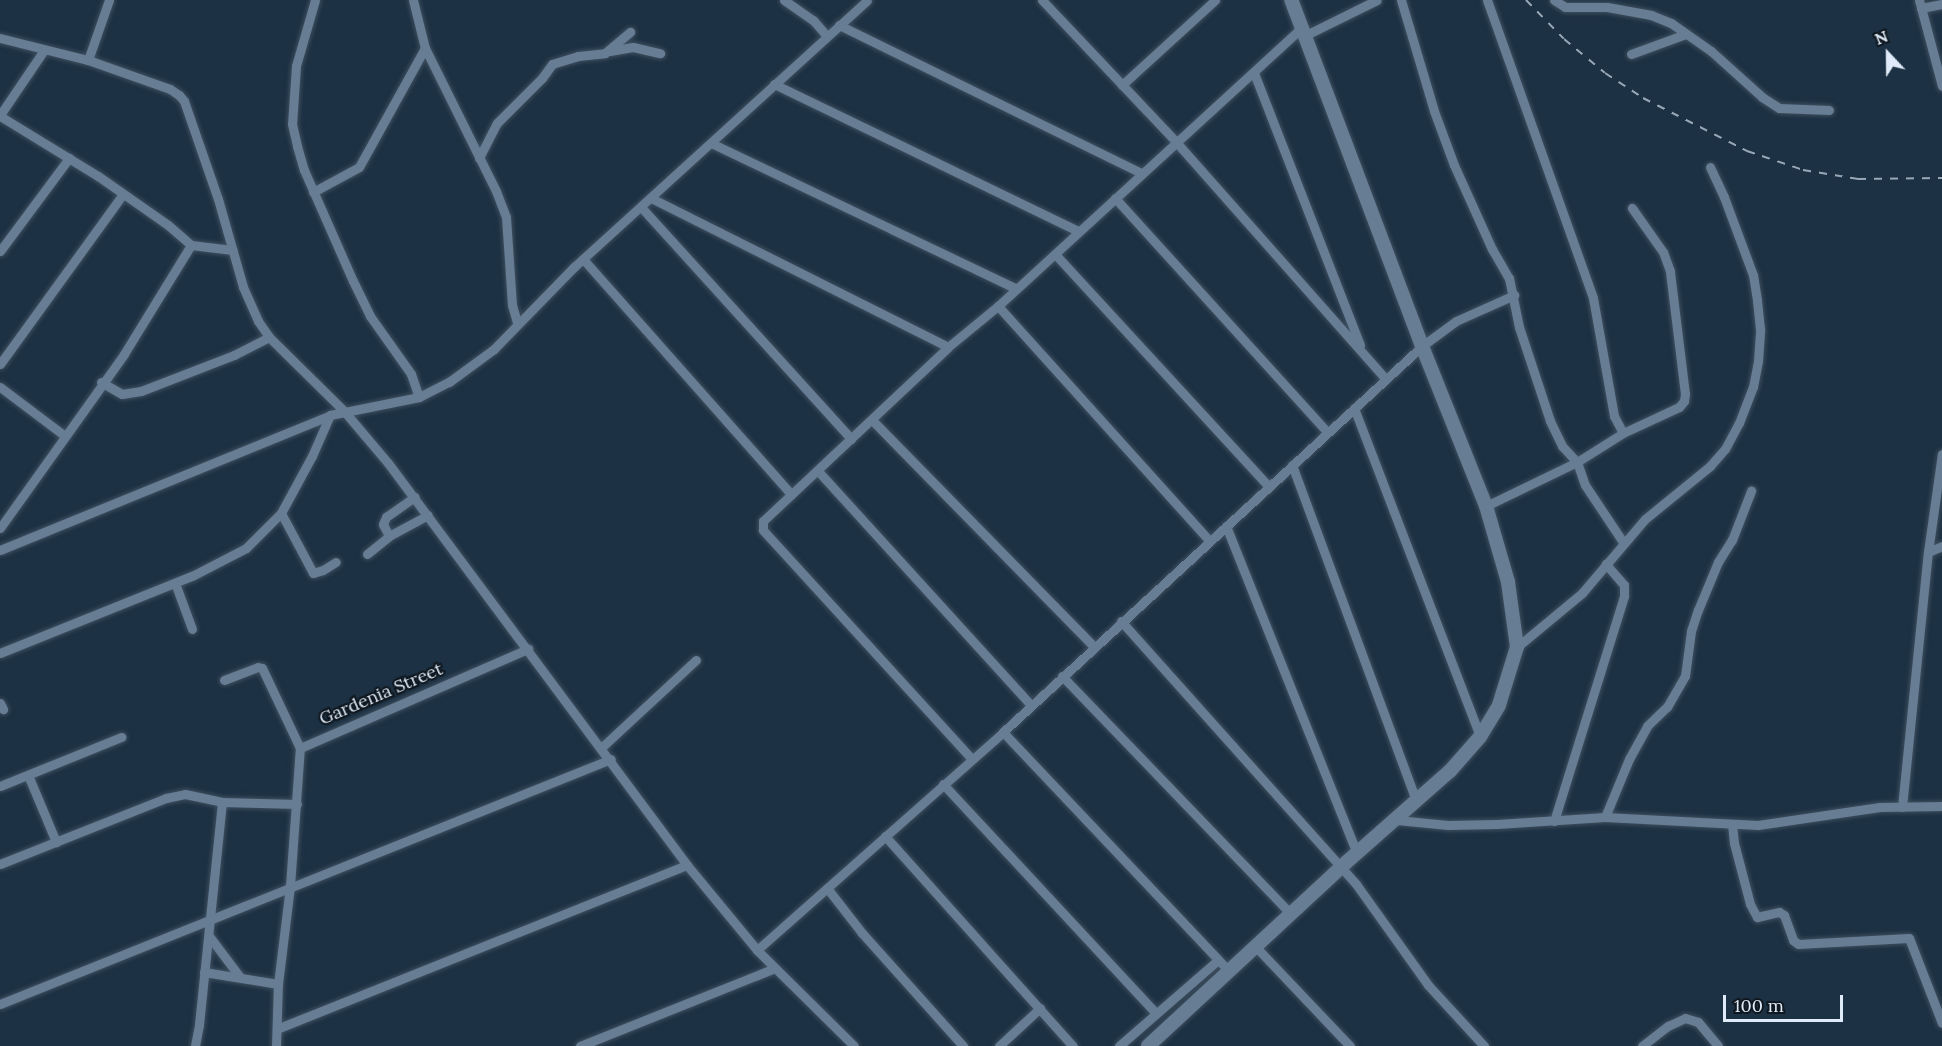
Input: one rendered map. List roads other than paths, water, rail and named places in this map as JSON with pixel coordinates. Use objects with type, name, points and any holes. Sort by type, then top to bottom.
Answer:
[{"type":"street","points":[[88,60],[109,0]]},
{"type":"street","points":[[315,0],[296,66],[292,124],[304,170],[370,316],[411,374],[419,397]]},
{"type":"street","points":[[413,0],[425,48],[506,217],[512,305],[517,323]]},
{"type":"street","points":[[784,0],[813,20],[827,36]]},
{"type":"street","points":[[0,550],[330,415],[419,397],[449,382],[494,349],[517,323],[583,259],[867,0]]},
{"type":"street","points":[[1042,0],[1177,143],[1386,379]]},
{"type":"street","points":[[1122,85],[1215,0]]},
{"type":"street","points":[[1148,1046],[1341,867],[1450,771],[1480,737],[1499,705],[1517,647],[1508,582],[1486,506],[1422,346],[1343,132],[1291,0]]},
{"type":"street","points":[[971,758],[763,530],[763,521],[948,348],[998,306],[1141,173],[1254,73],[1303,32],[1377,0]]},
{"type":"street","points":[[1401,0],[1434,111],[1454,165],[1492,249],[1509,278],[1519,327],[1550,421],[1562,446],[1577,462],[1585,485],[1623,542]]},
{"type":"street","points":[[1486,0],[1593,298],[1614,416],[1623,433]]},
{"type":"street","points":[[1554,0],[1565,7],[1591,5],[1651,15],[1671,23],[1779,108],[1829,110]]},
{"type":"street","points":[[1942,4],[1920,4],[1942,86]]},
{"type":"street","points":[[839,25],[1141,173]]},
{"type":"street","points":[[605,53],[630,32]]},
{"type":"street","points":[[1631,54],[1686,34]]},
{"type":"street","points":[[0,38],[88,60],[179,94],[184,101],[218,199],[250,306],[269,337],[344,411],[415,497],[611,759],[687,865],[758,950],[854,1046]]},
{"type":"street","points":[[479,158],[497,123],[542,78],[552,64],[578,56],[605,53],[626,47],[660,53]]},
{"type":"street","points":[[314,192],[359,167],[425,48]]},
{"type":"street","points":[[44,50],[0,116],[123,194],[168,225],[191,245],[233,250]]},
{"type":"street","points":[[1254,73],[1361,349]]},
{"type":"street","points":[[774,84],[1078,231]]},
{"type":"street","points":[[711,143],[1015,288]]},
{"type":"street","points":[[0,251],[69,158]]},
{"type":"street","points":[[1517,647],[1582,593],[1623,542],[1645,519],[1710,466],[1725,449],[1753,387],[1758,361],[1760,329],[1752,275],[1724,197],[1710,167]]},
{"type":"street","points":[[0,364],[123,194]]},
{"type":"street","points":[[651,198],[948,348]]},
{"type":"street","points":[[1115,198],[1327,432]]},
{"type":"street","points":[[641,207],[851,439]]},
{"type":"street","points":[[1486,506],[1577,462],[1623,433],[1679,407],[1685,394],[1670,271],[1663,252],[1632,208]]},
{"type":"street","points":[[0,528],[144,323],[191,245]]},
{"type":"street","points":[[1055,254],[1268,486]]},
{"type":"street","points":[[583,259],[791,494]]},
{"type":"street","points":[[758,950],[971,758],[1003,732],[1093,646],[1422,346],[1456,321],[1514,295]]},
{"type":"street","points":[[998,306],[1209,540]]},
{"type":"street","points":[[101,382],[122,394],[141,391],[234,355],[269,337]]},
{"type":"street","points":[[0,387],[65,436]]},
{"type":"street","points":[[1354,408],[1480,737]]},
{"type":"street","points":[[0,653],[175,583],[246,548],[281,513],[312,456],[330,415]]},
{"type":"street","points":[[872,420],[1093,646]]},
{"type":"street","points":[[1902,807],[1928,552],[1942,454]]},
{"type":"street","points":[[1292,465],[1416,800]]},
{"type":"street","points":[[818,471],[1031,705]]},
{"type":"street","points":[[1605,817],[1629,759],[1647,726],[1667,707],[1686,676],[1691,632],[1698,610],[1718,562],[1732,540],[1751,491]]},
{"type":"street","points":[[389,536],[382,524],[386,517],[415,497]]},
{"type":"street","points":[[281,513],[314,573],[336,562]]},
{"type":"street","points":[[368,554],[389,536],[428,515]]},
{"type":"street","points":[[1226,526],[1357,854]]},
{"type":"street","points":[[1928,552],[1942,546]]},
{"type":"street","points":[[1554,821],[1624,596],[1624,585],[1606,564]]},
{"type":"street","points":[[175,583],[192,629]]},
{"type":"street","points":[[1121,621],[1341,867],[1428,985],[1484,1046]]},
{"type":"street","name":"Gardenia Street","points":[[300,748],[528,649]]},
{"type":"street","points":[[602,747],[696,660]]},
{"type":"street","points":[[224,680],[258,667],[262,668],[300,748],[290,886],[279,984],[279,1028],[276,1046]]},
{"type":"street","points":[[1062,676],[1291,914]]},
{"type":"street","points":[[1003,732],[1229,971]]},
{"type":"street","points":[[0,786],[121,737]]},
{"type":"street","points":[[0,1004],[611,759]]},
{"type":"street","points":[[28,775],[56,842]]},
{"type":"street","points":[[943,784],[1155,1012]]},
{"type":"street","points":[[0,864],[166,798],[184,794],[222,802],[297,804]]},
{"type":"street","points":[[195,1046],[211,919],[222,802]]},
{"type":"street","points":[[1397,820],[1448,825],[1605,817],[1758,825],[1848,810],[1902,807],[1941,808]]},
{"type":"street","points":[[1732,824],[1734,843],[1750,904],[1757,917],[1779,912],[1784,915],[1793,940],[1798,944],[1909,938],[1942,1023]]},
{"type":"street","points":[[885,836],[1073,1046]]},
{"type":"street","points":[[279,1028],[687,865]]},
{"type":"street","points":[[827,888],[862,933],[963,1046]]},
{"type":"street","points":[[209,936],[240,977]]},
{"type":"street","points":[[1255,946],[1350,1046]]},
{"type":"street","points":[[1119,1046],[1155,1012],[1218,960]]},
{"type":"street","points":[[580,1046],[775,968]]},
{"type":"street","points":[[204,972],[279,984]]},
{"type":"street","points":[[999,1046],[1040,1008]]},
{"type":"street","points":[[1642,1046],[1668,1026],[1685,1018],[1698,1022],[1718,1046]]},
{"type":"railway","points":[[1526,0],[1564,39],[1605,73],[1643,98],[1747,151],[1803,170],[1858,179],[1942,178]]}]
